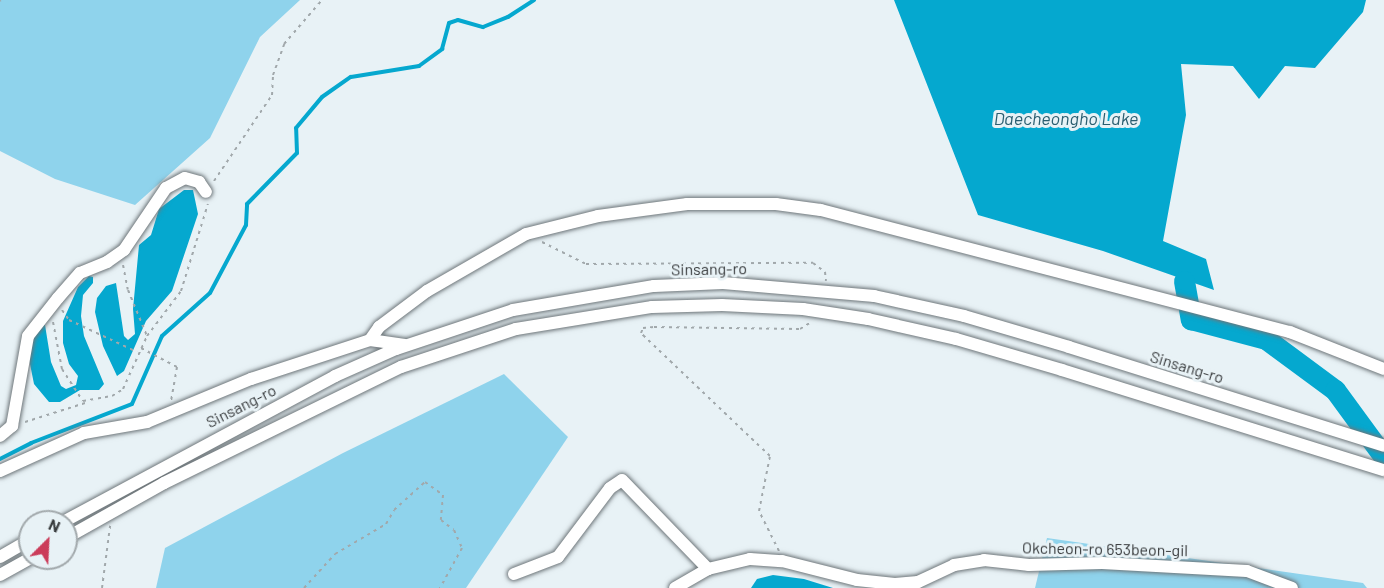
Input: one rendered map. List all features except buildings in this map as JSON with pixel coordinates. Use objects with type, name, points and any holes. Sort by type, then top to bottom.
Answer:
[{"type":"street","points":[[0,436],[12,426],[28,336],[57,309],[80,273],[118,254],[166,188],[185,178],[199,182],[206,192]]},
{"type":"street","points":[[370,340],[379,327],[427,291],[526,234],[598,216],[687,204],[776,204],[820,210],[1290,332],[1384,369]]},
{"type":"street","name":"Sinsang-ro","points":[[78,514],[325,381],[406,345],[513,310],[654,286],[723,283],[807,288],[874,296],[964,316],[1384,446]]},
{"type":"street","name":"Sinsang-ro","points":[[78,531],[340,395],[460,345],[546,323],[652,307],[722,305],[802,309],[868,319],[956,339],[1384,470]]},
{"type":"street","points":[[0,471],[84,433],[147,422],[251,379],[370,340],[406,345]]},
{"type":"street","points":[[514,574],[558,557],[610,488],[622,480],[708,569]]},
{"type":"street","points":[[0,557],[18,547]]},
{"type":"street","name":"Okcheon-ro 653beon-gil","points":[[675,588],[708,569],[750,560],[782,561],[857,580],[916,585],[954,565],[984,560],[1029,565],[1102,563],[1247,571],[1292,588]]},
{"type":"street","points":[[0,575],[18,565]]},
{"type":"path","points":[[12,426],[123,389],[137,352],[181,291],[205,220],[206,192],[272,95],[273,75],[284,44],[322,0]]},
{"type":"path","points":[[539,241],[586,264],[813,263],[825,272],[826,284]]},
{"type":"path","points":[[118,254],[128,290],[147,336]]},
{"type":"path","points":[[57,309],[69,320],[137,352]]},
{"type":"path","points":[[57,309],[55,340],[69,378],[84,402]]},
{"type":"path","points":[[779,549],[759,511],[770,456],[641,333],[643,328],[654,327],[800,329],[814,319]]},
{"type":"path","points":[[141,348],[168,360],[177,367],[171,404]]},
{"type":"path","points":[[304,588],[335,554],[386,524],[394,510],[425,482],[443,495],[441,520],[454,530],[462,548],[441,588]]},
{"type":"path","points":[[102,588],[109,514]]},
{"type":"shaded area","points":[[0,0],[300,0],[260,37],[210,138],[135,205],[55,179],[0,151]]},
{"type":"shaded area","points":[[504,374],[568,437],[466,588],[156,588],[165,548],[343,453]]},
{"type":"shaded area","points":[[1047,538],[1363,583],[1367,588],[1035,588]]},
{"type":"water","name":"Daecheongho Lake","points":[[894,0],[1366,0],[1363,12],[1315,68],[1285,66],[1259,99],[1233,66],[1181,64],[1186,115],[1163,241],[1206,259],[1214,290],[1103,251],[978,215]]},
{"type":"water","points":[[184,190],[193,190],[198,214],[172,291],[146,321],[124,371],[117,376],[103,346],[95,312],[97,298],[106,286],[116,283],[124,336],[128,340],[135,334],[133,309],[139,245],[151,235],[159,209]]},
{"type":"water","points":[[89,276],[93,277],[93,283],[83,295],[81,316],[84,336],[104,384],[99,390],[80,390],[60,402],[49,402],[34,384],[29,359],[33,334],[40,324],[45,325],[51,362],[61,386],[66,389],[76,385],[78,376],[69,364],[63,343],[63,321],[78,287]]},
{"type":"water","points":[[773,575],[804,579],[833,588],[751,588],[757,579]]},
{"type":"waterway","points":[[0,459],[31,443],[132,404],[162,336],[210,293],[246,225],[247,204],[297,153],[296,128],[322,97],[351,77],[419,66],[442,49],[449,23],[458,20],[483,27],[508,17],[534,0]]},
{"type":"waterway","points":[[1184,281],[1191,319],[1266,339],[1335,390],[1384,457]]}]
